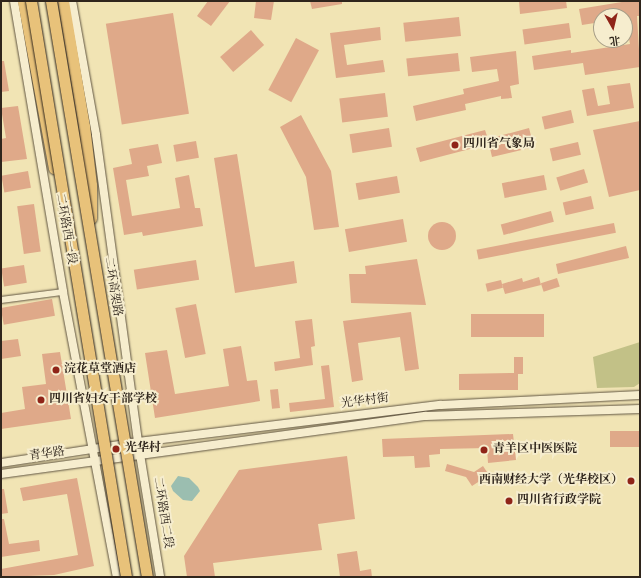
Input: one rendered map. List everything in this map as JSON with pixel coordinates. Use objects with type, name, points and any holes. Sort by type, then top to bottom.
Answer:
[{"type":"highway","points":[[23,1],[50,153],[69,229]]},
{"type":"highway","points":[[31,1],[126,577]]},
{"type":"highway","name":"二环高架路","points":[[51,1],[147,577]]},
{"type":"highway","points":[[63,1],[84,126],[91,185],[90,237]]},
{"type":"main road","name":"二环路西一段","points":[[14,1],[63,292],[96,460]]},
{"type":"main road","points":[[72,1],[96,135],[140,454]]},
{"type":"main road","name":"光华村街","points":[[94,448],[441,405],[640,395]]},
{"type":"main road","name":"光华村街","points":[[96,460],[426,416],[640,409]]},
{"type":"main road","name":"青华路","points":[[1,463],[94,448]]},
{"type":"main road","name":"二环路西二段","points":[[140,454],[160,577]]},
{"type":"main road","points":[[96,460],[117,577]]},
{"type":"main road","name":"青华路","points":[[1,474],[96,460]]},
{"type":"street","points":[[1,300],[63,292]]},
{"type":"shaded area","points":[[640,342],[640,383],[634,387],[597,388],[593,357]]},
{"type":"shaded area","points":[[178,476],[189,478],[198,487],[200,491],[192,501],[183,500],[173,491],[171,486]]},
{"type":"building","points":[[208,1],[230,1],[211,26],[197,16]]},
{"type":"building","points":[[256,1],[274,1],[271,20],[254,18]]},
{"type":"building","points":[[310,1],[342,1],[342,4],[312,9]]},
{"type":"building","points":[[519,1],[566,1],[567,8],[520,14]]},
{"type":"building","points":[[628,1],[640,1],[640,16],[637,16],[640,67],[585,75],[583,63],[534,70],[532,56],[571,50],[571,53],[604,48],[633,48],[633,8],[593,8],[593,23],[582,25],[579,9]]},
{"type":"building","points":[[173,13],[189,114],[122,124],[106,24]]},
{"type":"building","points":[[459,17],[461,36],[405,42],[403,23]]},
{"type":"building","points":[[569,23],[571,38],[525,44],[522,30]]},
{"type":"building","points":[[380,27],[381,40],[344,45],[347,65],[383,60],[385,72],[336,78],[330,33]]},
{"type":"building","points":[[251,30],[264,45],[233,72],[220,57]]},
{"type":"building","points":[[296,38],[319,50],[291,102],[268,90]]},
{"type":"building","points":[[516,51],[519,84],[510,86],[512,98],[501,99],[501,96],[465,104],[466,110],[416,121],[413,106],[464,94],[463,89],[499,81],[497,69],[472,72],[470,57]]},
{"type":"building","points":[[458,53],[460,71],[408,76],[406,58]]},
{"type":"building","points":[[1,61],[4,61],[9,91],[1,92]]},
{"type":"building","points":[[630,83],[634,108],[587,116],[582,90],[594,88],[598,106],[610,104],[607,86]]},
{"type":"building","points":[[385,93],[388,117],[342,122],[339,99]]},
{"type":"building","points":[[18,106],[27,159],[1,162],[1,139],[6,138],[1,108]]},
{"type":"building","points":[[571,110],[574,123],[545,129],[542,117]]},
{"type":"building","points":[[301,115],[331,171],[339,227],[314,230],[306,177],[280,127]]},
{"type":"building","points":[[640,121],[640,190],[609,197],[593,130]]},
{"type":"building","points":[[389,128],[392,147],[352,153],[349,134]]},
{"type":"building","name":"四川省气象局","points":[[529,128],[534,147],[492,157],[489,144],[420,162],[416,148],[485,130],[488,139]]},
{"type":"building","points":[[196,141],[199,158],[176,162],[173,145]]},
{"type":"building","points":[[578,142],[581,155],[553,161],[550,149]]},
{"type":"building","points":[[158,144],[162,163],[147,166],[149,176],[126,180],[132,216],[180,208],[175,178],[189,175],[195,208],[200,208],[203,226],[143,236],[142,232],[124,235],[113,168],[132,164],[129,149]]},
{"type":"building","points":[[237,154],[255,267],[294,261],[297,283],[235,293],[214,158]]},
{"type":"building","points":[[584,169],[588,182],[560,191],[556,177]]},
{"type":"building","points":[[28,171],[31,188],[4,192],[1,176]]},
{"type":"building","points":[[544,175],[547,190],[505,198],[502,183]]},
{"type":"building","points":[[397,176],[400,193],[359,200],[356,183]]},
{"type":"building","points":[[591,196],[594,209],[566,215],[563,203]]},
{"type":"building","points":[[34,204],[41,252],[24,254],[17,206]]},
{"type":"building","points":[[551,211],[554,222],[504,235],[501,224]]},
{"type":"building","points":[[403,219],[407,242],[349,252],[345,229]]},
{"type":"building","points":[[442,222],[452,226],[456,236],[452,246],[442,250],[432,246],[428,236],[432,226]]},
{"type":"building","points":[[614,223],[616,233],[478,260],[477,250]]},
{"type":"building","points":[[626,246],[629,258],[558,274],[556,264]]},
{"type":"building","points":[[417,259],[426,305],[351,303],[349,274],[366,274],[365,266]]},
{"type":"building","points":[[196,260],[199,280],[137,290],[134,270]]},
{"type":"building","points":[[24,265],[27,283],[4,286],[1,269]]},
{"type":"building","points":[[539,277],[541,285],[505,294],[502,284],[522,278],[523,282]]},
{"type":"building","points":[[557,278],[560,287],[544,292],[541,283]]},
{"type":"building","points":[[501,280],[503,288],[487,292],[485,284]]},
{"type":"building","points":[[52,299],[55,316],[4,325],[1,308]]},
{"type":"building","points":[[196,304],[206,354],[185,358],[175,308]]},
{"type":"building","points":[[411,312],[419,369],[405,371],[400,337],[358,343],[363,380],[352,382],[343,321]]},
{"type":"building","points":[[471,314],[544,314],[544,337],[471,337]]},
{"type":"building","points":[[312,319],[315,346],[311,347],[313,365],[275,371],[274,362],[300,358],[295,321]]},
{"type":"building","points":[[18,339],[21,356],[1,359],[1,341]]},
{"type":"building","points":[[241,346],[247,381],[257,380],[260,401],[155,418],[145,353],[167,350],[175,394],[229,386],[223,349]]},
{"type":"building","points":[[60,352],[71,419],[1,429],[1,413],[25,409],[22,387],[46,384],[42,354]]},
{"type":"building","points":[[514,357],[523,357],[523,374],[518,374],[518,390],[459,390],[459,374],[514,373]]},
{"type":"building","points":[[329,365],[334,407],[290,412],[289,403],[325,399],[321,366]]},
{"type":"building","points":[[278,389],[280,408],[272,409],[270,390]]},
{"type":"building","points":[[610,431],[640,431],[640,447],[610,447]]},
{"type":"building","points":[[513,434],[516,460],[488,463],[487,448],[440,449],[440,454],[429,455],[430,467],[415,468],[414,456],[383,457],[382,439]]},
{"type":"building","points":[[347,456],[355,519],[318,524],[322,550],[213,563],[215,577],[187,577],[184,556],[239,470]]},
{"type":"building","points":[[447,464],[474,472],[483,466],[489,475],[472,486],[466,477],[445,471]]},
{"type":"building","points":[[77,478],[94,566],[54,575],[1,577],[1,569],[78,555],[67,494],[23,501],[20,488]]},
{"type":"building","points":[[1,489],[4,489],[8,513],[1,514]]},
{"type":"building","points":[[1,519],[4,519],[9,544],[39,540],[40,551],[1,557]]},
{"type":"building","points":[[357,551],[360,571],[371,569],[372,577],[340,577],[337,554]]},
{"type":"place","name":"四川省气象局","points":[[455,145]]},
{"type":"place","name":"浣花草堂酒店","points":[[56,370]]},
{"type":"place","name":"四川省妇女干部学校","points":[[41,400]]},
{"type":"place","name":"光华村","points":[[116,449]]},
{"type":"place","name":"青羊区中医医院","points":[[484,450]]},
{"type":"place","name":"西南财经大学（光华校区）","points":[[631,481]]},
{"type":"place","name":"四川省行政学院","points":[[509,501]]}]
